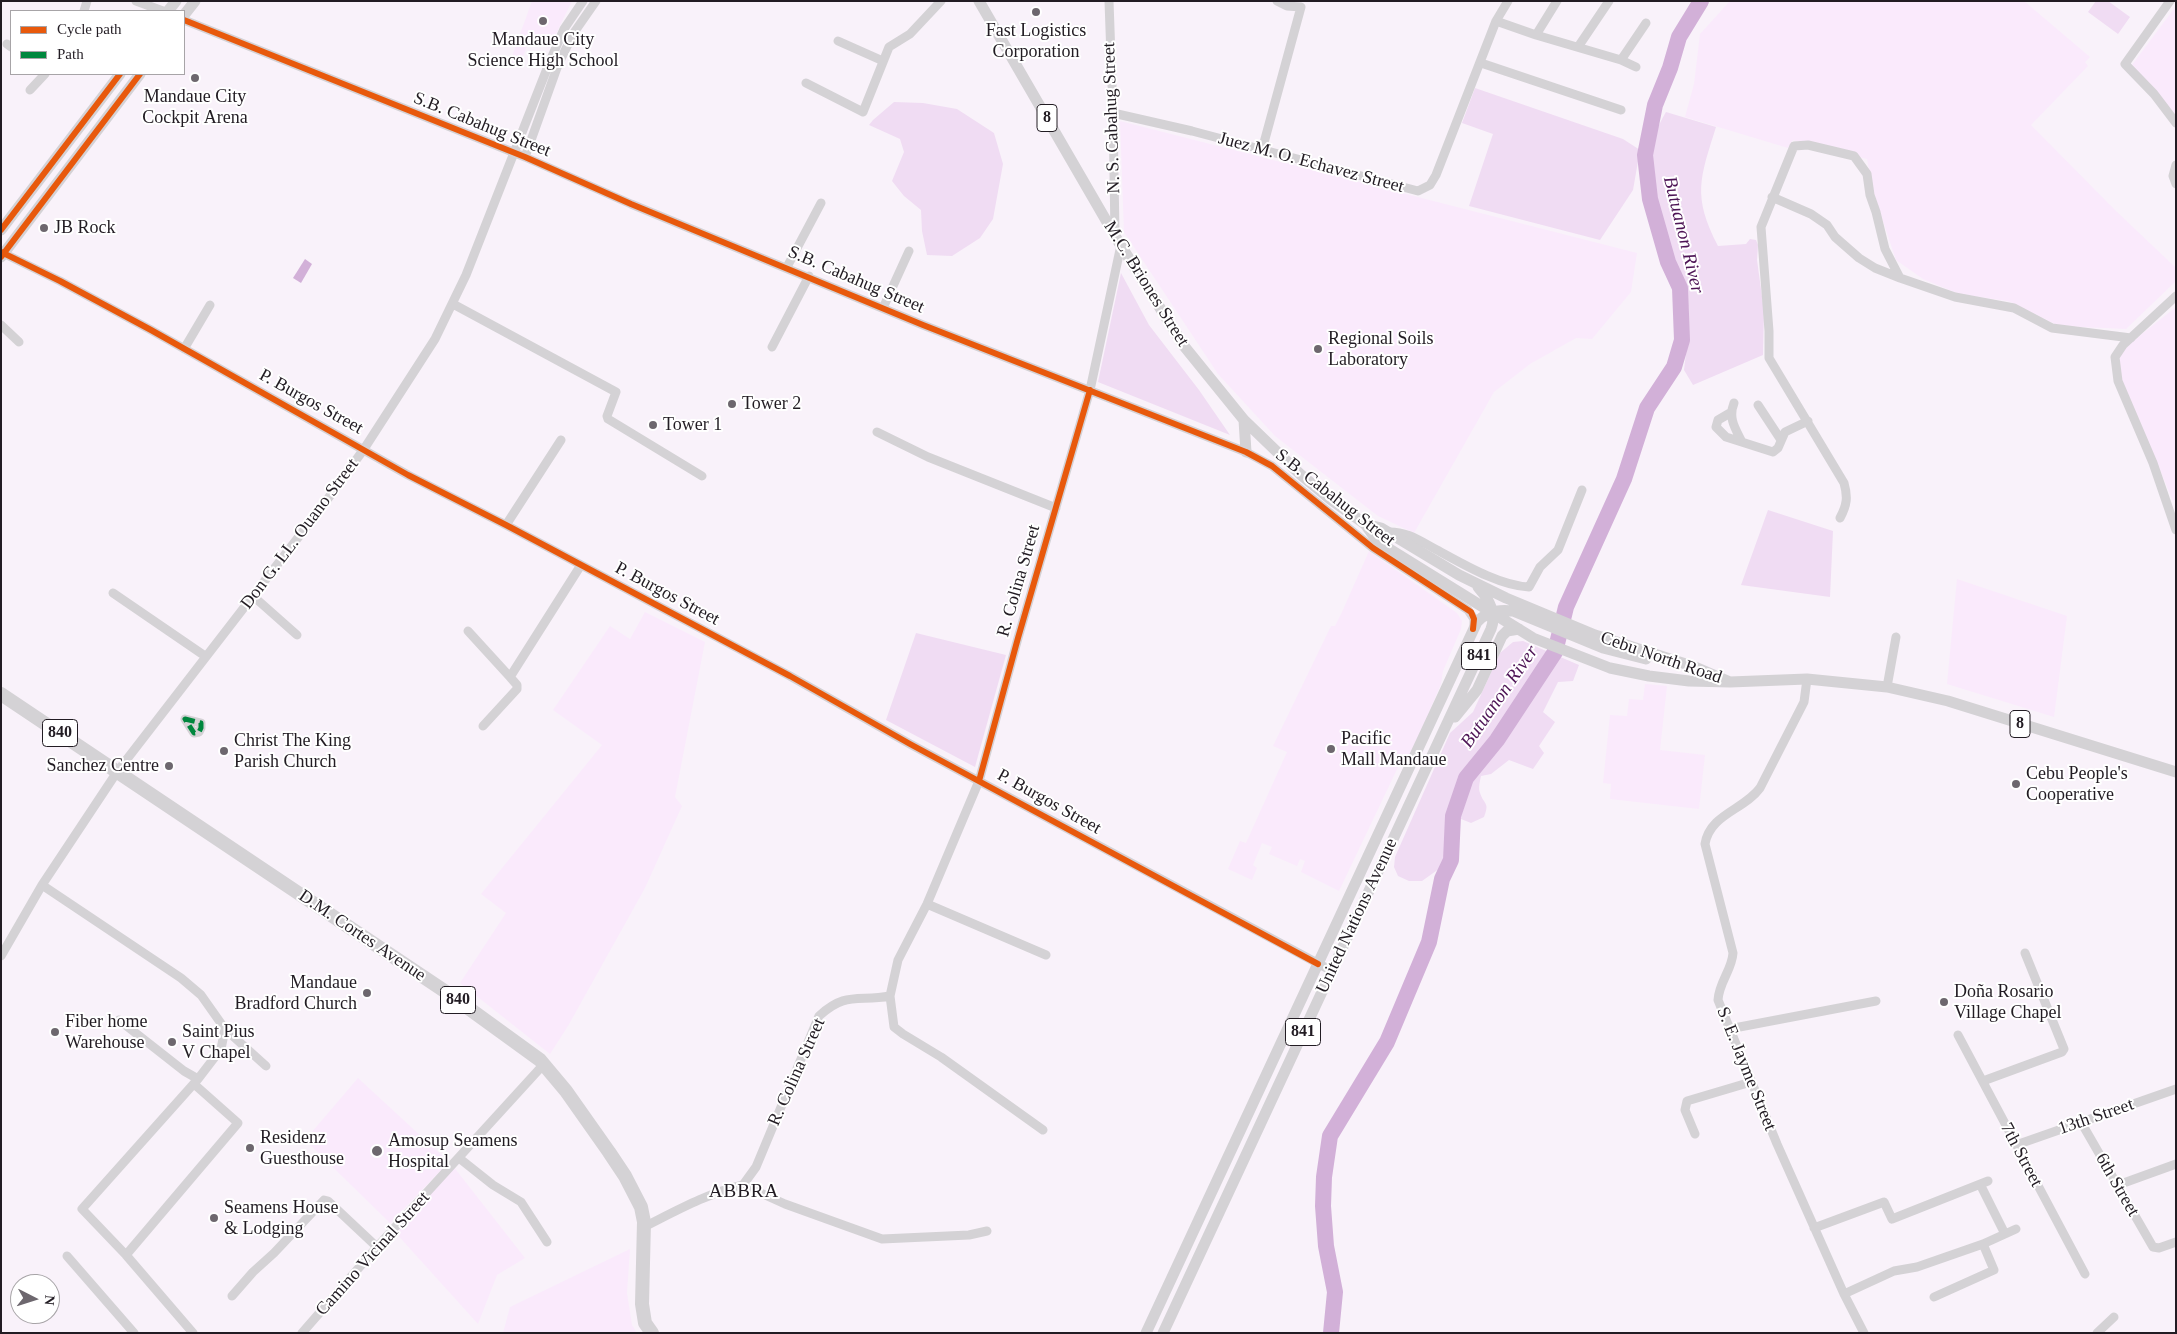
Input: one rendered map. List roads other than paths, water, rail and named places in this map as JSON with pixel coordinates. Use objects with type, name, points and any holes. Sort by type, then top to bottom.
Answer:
[{"type":"highway","name":"D.M. Cortes Avenue","points":[[1,694],[449,994],[544,1064],[566,1090],[625,1176],[640,1207],[644,1227],[642,1304],[645,1323],[652,1333]]},
{"type":"main road","points":[[185,15],[195,1]]},
{"type":"main road","name":"M.C. Briones Street","points":[[979,1],[1121,246],[1184,346],[1244,420],[1319,491],[1366,524],[1387,532],[1473,582]]},
{"type":"main road","points":[[1,230],[119,75]]},
{"type":"main road","points":[[2,254],[139,75]]},
{"type":"main road","points":[[78,129],[91,139]]},
{"type":"main road","points":[[1244,420],[1246,452]]},
{"type":"main road","name":"M.C. Briones Street","points":[[1366,524],[1378,542],[1520,629]]},
{"type":"main road","points":[[1473,582],[1486,596],[1493,612]]},
{"type":"main road","name":"Cebu North Road","points":[[1473,582],[1542,618],[1629,655],[1695,667],[1730,682]]},
{"type":"main road","points":[[1473,629],[1483,616],[1504,610],[1542,618]]},
{"type":"main road","name":"United Nations Avenue","points":[[1163,1333],[1491,629],[1494,620],[1493,612]]},
{"type":"main road","name":"United Nations Avenue","points":[[1146,1333],[1473,629]]},
{"type":"main road","points":[[1443,732],[1477,690],[1504,633],[1520,629]]},
{"type":"main road","name":"Cebu North Road","points":[[1520,629],[1533,638],[1617,670],[1643,676],[1689,681],[1730,682]]},
{"type":"main road","name":"8","points":[[1730,682],[1806,679],[1887,687],[1948,702],[2176,772]]},
{"type":"street","points":[[136,1],[160,10]]},
{"type":"street","name":"Don G. LL. Ouano Street","points":[[525,158],[564,29],[583,1]]},
{"type":"street","name":"Don G. LL. Ouano Street","points":[[1,956],[42,885],[118,772],[364,449],[436,339],[466,275],[513,153],[554,63],[596,1]]},
{"type":"street","points":[[806,83],[863,112],[889,47],[910,34],[941,1]]},
{"type":"street","name":"N. S. Cabahug Street","points":[[1109,1],[1115,235]]},
{"type":"street","points":[[1262,150],[1301,7],[1287,6],[1277,1]]},
{"type":"street","name":"Juez M. O. Echavez Street","points":[[1113,113],[1416,191],[1422,190],[1430,184],[1436,175],[1496,21],[1508,1]]},
{"type":"street","points":[[1536,36],[1556,1]]},
{"type":"street","points":[[1578,47],[1609,1]]},
{"type":"street","points":[[2170,1],[2125,64],[2154,94],[2176,122]]},
{"type":"street","name":"S.B. Cabahug Street","points":[[185,20],[513,153],[883,308],[1246,452],[1272,466],[1373,548],[1468,610],[1474,619],[1473,629]]},
{"type":"street","points":[[1496,21],[1536,36],[1621,60],[1636,67]]},
{"type":"street","points":[[1621,60],[1646,23]]},
{"type":"street","points":[[838,41],[883,61]]},
{"type":"street","points":[[1481,63],[1621,110]]},
{"type":"street","points":[[30,90],[43,75]]},
{"type":"street","points":[[1840,518],[1846,508],[1847,500],[1844,483],[1769,358],[1767,294],[1760,239],[1761,227],[1794,146],[1808,145],[1854,156],[1867,174],[1870,195],[1885,249],[1900,278]]},
{"type":"street","points":[[2176,165],[2173,176],[2176,184]]},
{"type":"street","points":[[1772,197],[1811,214],[1827,225],[1835,237],[1859,258],[1875,268],[1900,278],[1955,297],[2014,308],[2052,328],[2131,338]]},
{"type":"street","points":[[787,267],[821,203]]},
{"type":"street","name":"R. Colina Street","points":[[743,1185],[759,1160],[819,1016],[832,1004],[846,999],[890,996],[898,960],[927,904],[979,781],[1090,390],[1121,246]]},
{"type":"street","points":[[883,308],[909,251]]},
{"type":"street","name":"P. Burgos Street","points":[[2,254],[60,281],[408,475],[790,676],[979,781],[1332,970]]},
{"type":"street","points":[[772,347],[808,276]]},
{"type":"street","points":[[2176,296],[2131,338],[2118,351],[2115,357],[2116,371],[2176,530]]},
{"type":"street","points":[[453,304],[616,392],[606,416],[608,419],[702,476]]},
{"type":"street","points":[[184,349],[210,305]]},
{"type":"street","points":[[1,325],[19,342]]},
{"type":"street","points":[[1734,403],[1730,413],[1718,420],[1716,427],[1726,436],[1773,452],[1778,448],[1785,432],[1808,421]]},
{"type":"street","points":[[1758,404],[1781,440]]},
{"type":"street","points":[[1730,413],[1742,442]]},
{"type":"street","points":[[877,432],[928,457],[1056,508]]},
{"type":"street","points":[[506,525],[561,440]]},
{"type":"street","points":[[1387,532],[1406,534],[1471,568],[1519,586],[1529,587],[1540,567],[1558,550],[1582,490]]},
{"type":"street","points":[[510,677],[581,565]]},
{"type":"street","points":[[113,593],[206,656]]},
{"type":"street","points":[[253,596],[298,635]]},
{"type":"street","points":[[468,631],[518,686],[484,726]]},
{"type":"street","points":[[1887,687],[1896,637]]},
{"type":"street","name":"S. E. Jayme Street","points":[[1806,679],[1804,702],[1760,788],[1751,798],[1712,825],[1706,835],[1705,844],[1733,953],[1733,961],[1721,984],[1718,1000],[1729,1030],[1814,1228],[1864,1333]]},
{"type":"street","points":[[42,885],[181,978],[202,995],[225,1029],[266,1066]]},
{"type":"street","points":[[927,904],[1046,955]]},
{"type":"street","points":[[1983,1081],[2062,1052],[2064,1049],[2026,953]]},
{"type":"street","points":[[890,996],[894,1027],[941,1057],[1043,1130]]},
{"type":"street","points":[[1729,1030],[1876,1001]]},
{"type":"street","points":[[119,1020],[196,1081],[238,1123],[126,1255]]},
{"type":"street","points":[[193,1333],[126,1255],[82,1209],[196,1081],[221,1049],[225,1029]]},
{"type":"street","name":"7th Street","points":[[1958,1035],[2085,1274]]},
{"type":"street","name":"Camino Vicinal Street","points":[[302,1333],[544,1064]]},
{"type":"street","points":[[1695,1134],[1685,1110],[1687,1101],[1751,1082]]},
{"type":"street","name":"13th Street","points":[[2016,1145],[2176,1089]]},
{"type":"street","name":"6th Street","points":[[2081,1122],[2153,1247],[2159,1248],[2176,1242]]},
{"type":"street","points":[[459,1158],[493,1185],[521,1202],[547,1242]]},
{"type":"street","points":[[2118,1185],[2176,1164]]},
{"type":"street","points":[[1814,1228],[1884,1202],[1892,1218],[1984,1182],[2005,1234]]},
{"type":"street","points":[[644,1227],[704,1199],[743,1185],[785,1204],[882,1239],[969,1235],[987,1231]]},
{"type":"street","points":[[232,1296],[324,1200],[328,1201],[378,1247]]},
{"type":"street","points":[[1844,1294],[1894,1272],[1917,1267],[1983,1244],[2016,1229]]},
{"type":"street","points":[[1934,1297],[1994,1270],[1983,1244]]},
{"type":"street","points":[[67,1256],[134,1333]]},
{"type":"street","points":[[2097,1333],[2114,1317]]},
{"type":"waterway","name":"Butuanon River","points":[[1331,1333],[1335,1292],[1326,1246],[1323,1206],[1324,1177],[1330,1136],[1387,1042],[1429,942],[1442,879],[1451,860],[1453,816],[1466,778],[1497,740],[1555,652],[1566,607],[1624,479],[1647,408],[1674,367],[1682,340],[1680,288],[1668,262],[1650,199],[1645,155],[1655,105],[1670,68],[1679,37],[1701,1]]},
{"type":"place","name":"Fast Logistics Corporation","points":[[1036,12]]},
{"type":"place","name":"Mandaue City Science High School","points":[[543,21]]},
{"type":"place","name":"Mandaue City Cockpit Arena","points":[[195,78]]},
{"type":"place","name":"JB Rock","points":[[44,228]]},
{"type":"place","name":"Regional Soils Laboratory","points":[[1318,349]]},
{"type":"place","name":"Tower 2","points":[[732,404]]},
{"type":"place","name":"Tower 1","points":[[653,425]]},
{"type":"place","name":"Pacific Mall Mandaue","points":[[1331,749]]},
{"type":"place","name":"Christ The King Parish Church","points":[[224,751]]},
{"type":"place","name":"Sanchez Centre","points":[[169,766]]},
{"type":"place","name":"Cebu People's Cooperative","points":[[2016,784]]},
{"type":"place","name":"Mandaue Bradford Church","points":[[367,993]]},
{"type":"place","name":"Doña Rosario Village Chapel","points":[[1944,1002]]},
{"type":"place","name":"Fiber home Warehouse","points":[[55,1032]]},
{"type":"place","name":"Saint Pius V Chapel","points":[[172,1042]]},
{"type":"place","name":"Residenz Guesthouse","points":[[250,1148]]},
{"type":"place","name":"Amosup Seamens Hospital","points":[[377,1151]]},
{"type":"place","name":"Seamens House & Lodging","points":[[214,1218]]},
{"type":"district","name":"ABBRA","points":[[744,1192]]}]
